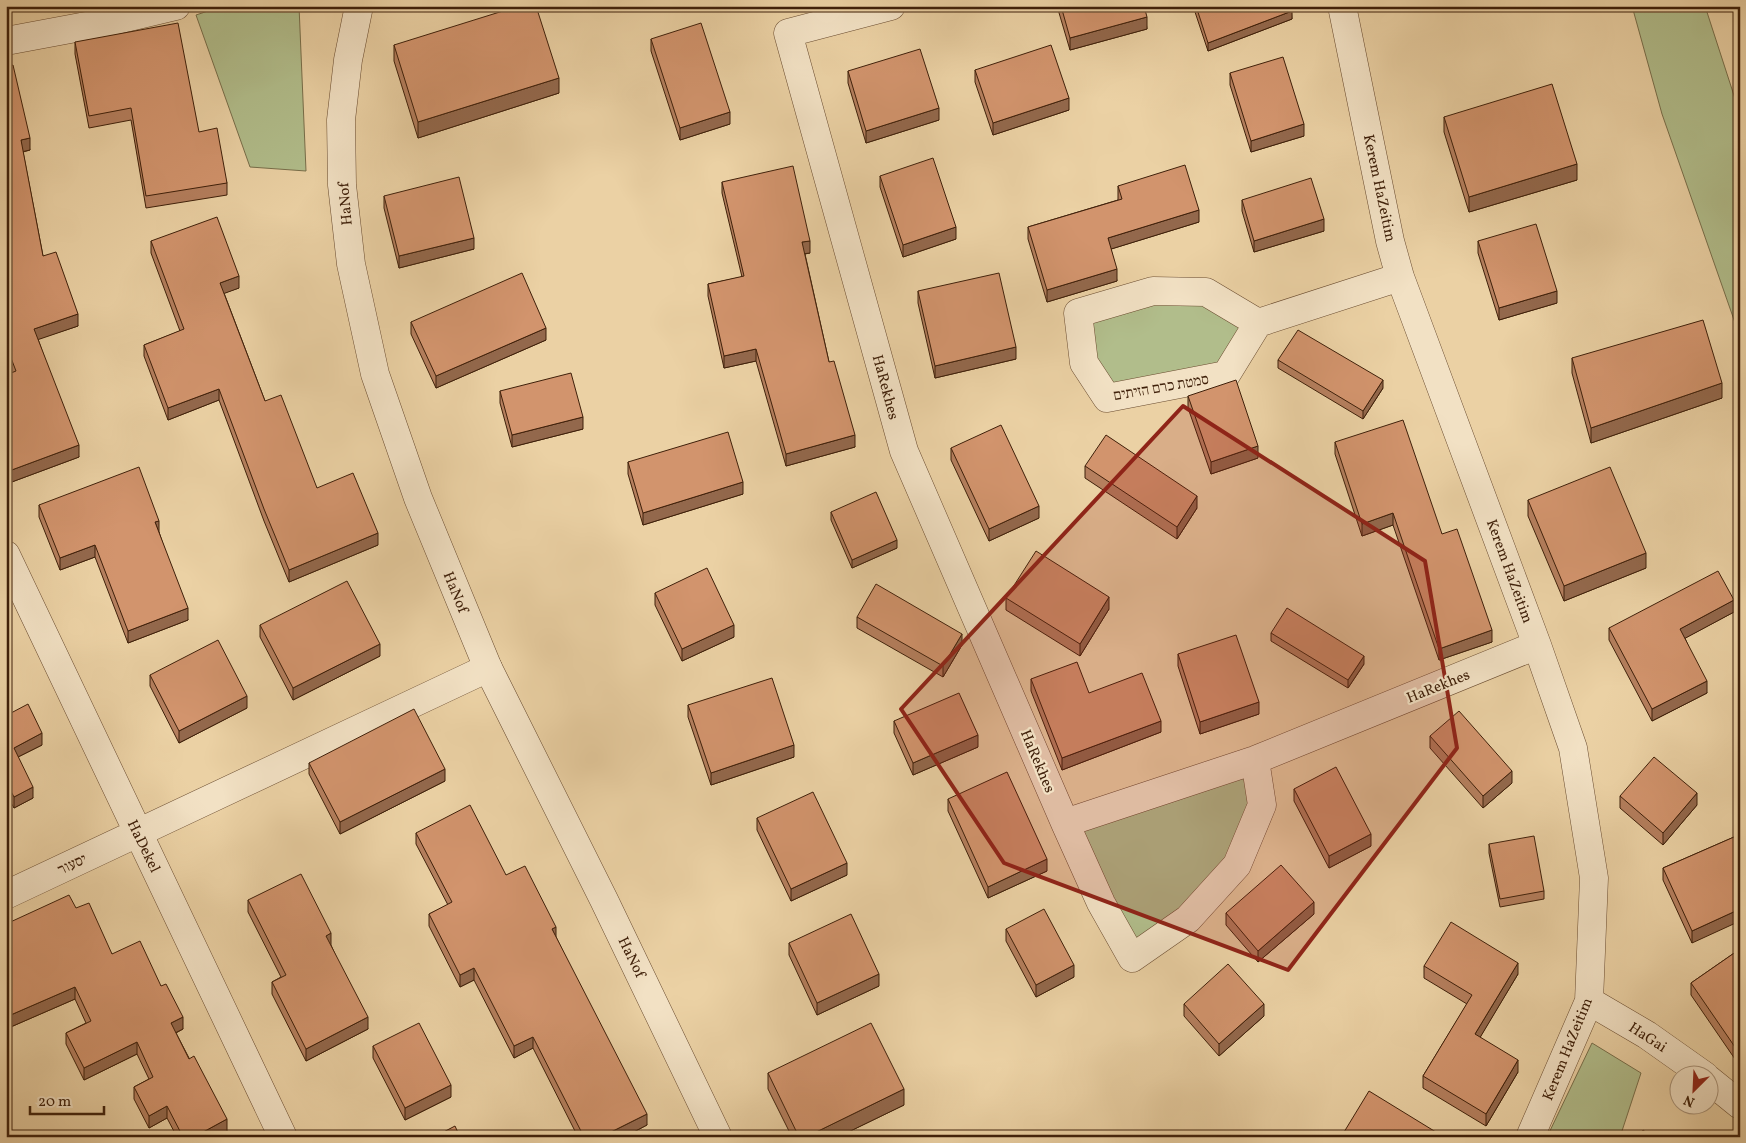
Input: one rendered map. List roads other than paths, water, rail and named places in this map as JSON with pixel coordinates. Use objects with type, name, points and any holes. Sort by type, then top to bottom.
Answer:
[{"type":"street","points":[[6,41],[113,21],[176,6]]},
{"type":"street","name":"HaNof","points":[[359,6],[348,60],[341,120],[342,185],[351,264],[375,374],[418,498],[488,668],[604,900],[718,1137]]},
{"type":"street","name":"HaRekhes","points":[[890,6],[788,33],[904,451],[1101,903],[1132,958],[1188,919],[1237,865],[1262,805],[1254,760]]},
{"type":"street","name":"Kerem HaZeitim","points":[[1342,6],[1390,240],[1400,278],[1537,645],[1573,748],[1594,878],[1589,1001],[1530,1137]]},
{"type":"street","points":[[1258,323],[1400,278]]},
{"type":"street","name":"סמטת כרם הזיתים","points":[[1153,291],[1206,292],[1258,323],[1226,375],[1107,398],[1084,363],[1078,313],[1153,291]]},
{"type":"street","name":"HaDekel","points":[[6,555],[283,1137]]},
{"type":"street","name":"HaRekhes","points":[[1065,822],[1254,760],[1537,645]]},
{"type":"street","name":"יסעור","points":[[6,894],[138,834],[488,668]]},
{"type":"street","name":"HaGai","points":[[1589,1001],[1648,1035],[1691,1066]]},
{"type":"street","points":[[1718,1086],[1740,1105]]}]
